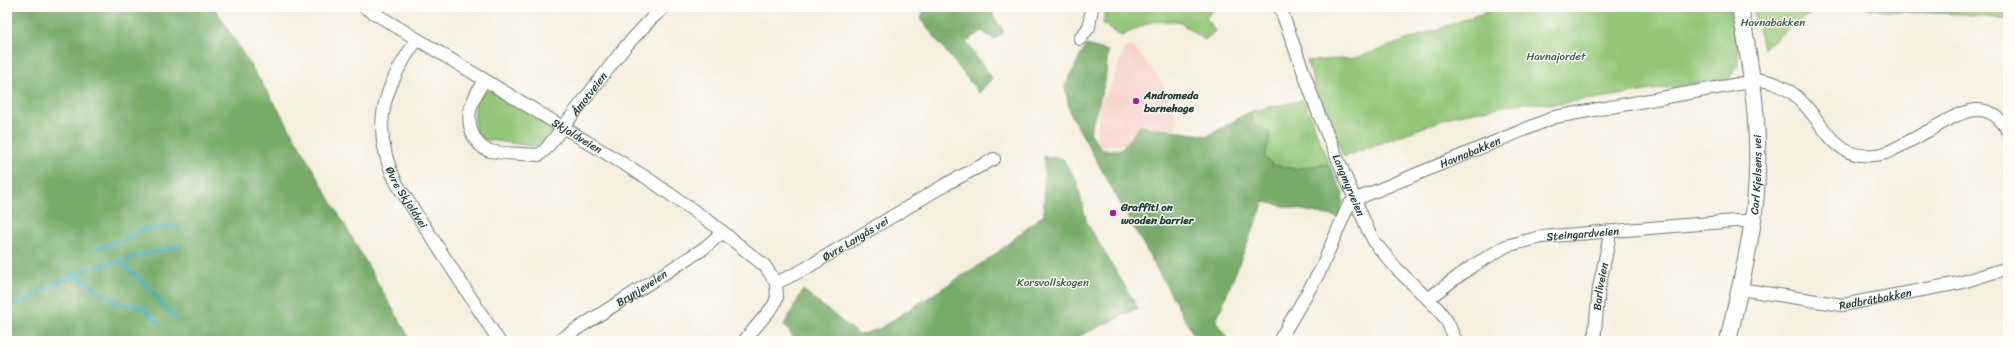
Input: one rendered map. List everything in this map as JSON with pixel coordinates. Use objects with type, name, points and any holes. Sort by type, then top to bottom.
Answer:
[{"type":"main road","name":"Carl Kjelsens vei","points":[[1728,341],[1753,221],[1757,151],[1752,80],[1740,7]]},
{"type":"street","name":"Skjoldveien","points":[[364,7],[659,186],[723,232],[765,266],[776,283]]},
{"type":"street","name":"Åmotveien","points":[[484,80],[473,98],[468,115],[472,132],[477,142],[489,150],[539,155],[546,149],[626,47],[651,19],[665,7]]},
{"type":"street","points":[[1080,39],[1089,27],[1092,7]]},
{"type":"street","name":"Langmyrveien","points":[[1280,7],[1319,115],[1354,200],[1375,243],[1397,269],[1428,298],[1447,321],[1456,341]]},
{"type":"street","name":"Øvre Skjoldvei","points":[[417,40],[403,59],[393,79],[382,110],[382,133],[387,161],[397,184],[499,341]]},
{"type":"street","name":"Havnabakken","points":[[1354,200],[1555,117],[1752,80],[1761,80],[1776,84],[1797,97],[1829,138],[1852,154],[1874,156],[1886,153],[1968,110],[1986,111],[2003,122],[2008,131]]},
{"type":"street","name":"Øvre Langås vei","points":[[776,283],[803,270],[948,183],[994,159]]},
{"type":"street","points":[[1279,341],[1320,271],[1348,206],[1354,200]]},
{"type":"street","name":"Steingardveien","points":[[1428,298],[1471,267],[1506,246],[1541,237],[1735,220],[1753,221]]},
{"type":"street","name":"Brynjeveien","points":[[558,341],[703,249],[723,232]]},
{"type":"street","name":"Barliveien","points":[[1594,341],[1599,288],[1609,240],[1608,232]]},
{"type":"street","name":"Rødbråtbakken","points":[[1740,289],[1842,305],[1959,283],[2008,268]]},
{"type":"street","points":[[744,341],[774,305],[777,297],[776,283]]},
{"type":"shaded area","name":"Andromeda barnehage","points":[[1126,47],[1133,47],[1159,78],[1169,98],[1178,123],[1162,150],[1135,145],[1096,146],[1099,105],[1112,82]]},
{"type":"green space","points":[[7,7],[214,7],[283,117],[411,341],[7,341]]},
{"type":"green space","points":[[944,7],[993,7],[993,16],[1004,32],[994,40],[982,31],[966,42],[992,78],[979,93],[921,20],[924,10],[932,12]]},
{"type":"green space","points":[[1106,7],[1215,7],[1206,18],[1215,31],[1205,40],[1178,21],[1151,22],[1121,36],[1103,24]]},
{"type":"green space","name":"Havnajordet","points":[[1500,7],[1730,7],[1738,43],[1738,65],[1729,79],[1558,104],[1521,103],[1453,116],[1344,157],[1318,96],[1307,61],[1356,58]]},
{"type":"green space","name":"Havnabakken","points":[[1753,7],[1822,7],[1793,25],[1763,49]]},
{"type":"green space","points":[[1860,7],[2008,7],[2008,20],[1963,14],[1885,11]]},
{"type":"green space","points":[[1086,45],[1108,51],[1105,82],[1090,132],[1102,150],[1122,149],[1140,126],[1208,136],[1249,112],[1255,125],[1269,133],[1269,143],[1264,157],[1273,165],[1293,169],[1329,164],[1343,194],[1341,218],[1264,202],[1216,321],[1229,341],[1197,341],[1070,113],[1065,86]]},
{"type":"green space","points":[[484,91],[491,91],[553,129],[552,134],[538,147],[482,139],[475,130],[475,100]]},
{"type":"green space","points":[[1304,100],[1329,164],[1293,169],[1273,165],[1264,157],[1269,143],[1269,133],[1255,125],[1249,112]]},
{"type":"green space","name":"Korsvollskogen","points":[[1044,156],[1063,159],[1076,180],[1087,223],[1138,308],[1069,341],[796,341],[784,325],[803,290],[859,335],[879,329],[993,256],[1044,214]]},
{"type":"waterway","points":[[96,248],[131,238],[138,230],[180,225]]},
{"type":"waterway","points":[[9,306],[26,300],[86,269],[180,246]]},
{"type":"waterway","points":[[119,261],[152,291],[167,310],[176,317]]},
{"type":"waterway","points":[[74,274],[118,304],[142,307],[158,323]]},
{"type":"place","name":"Andromeda barnehage","points":[[1136,101]]},
{"type":"place","name":"Graffiti on wooden barrier","points":[[1113,213]]}]
